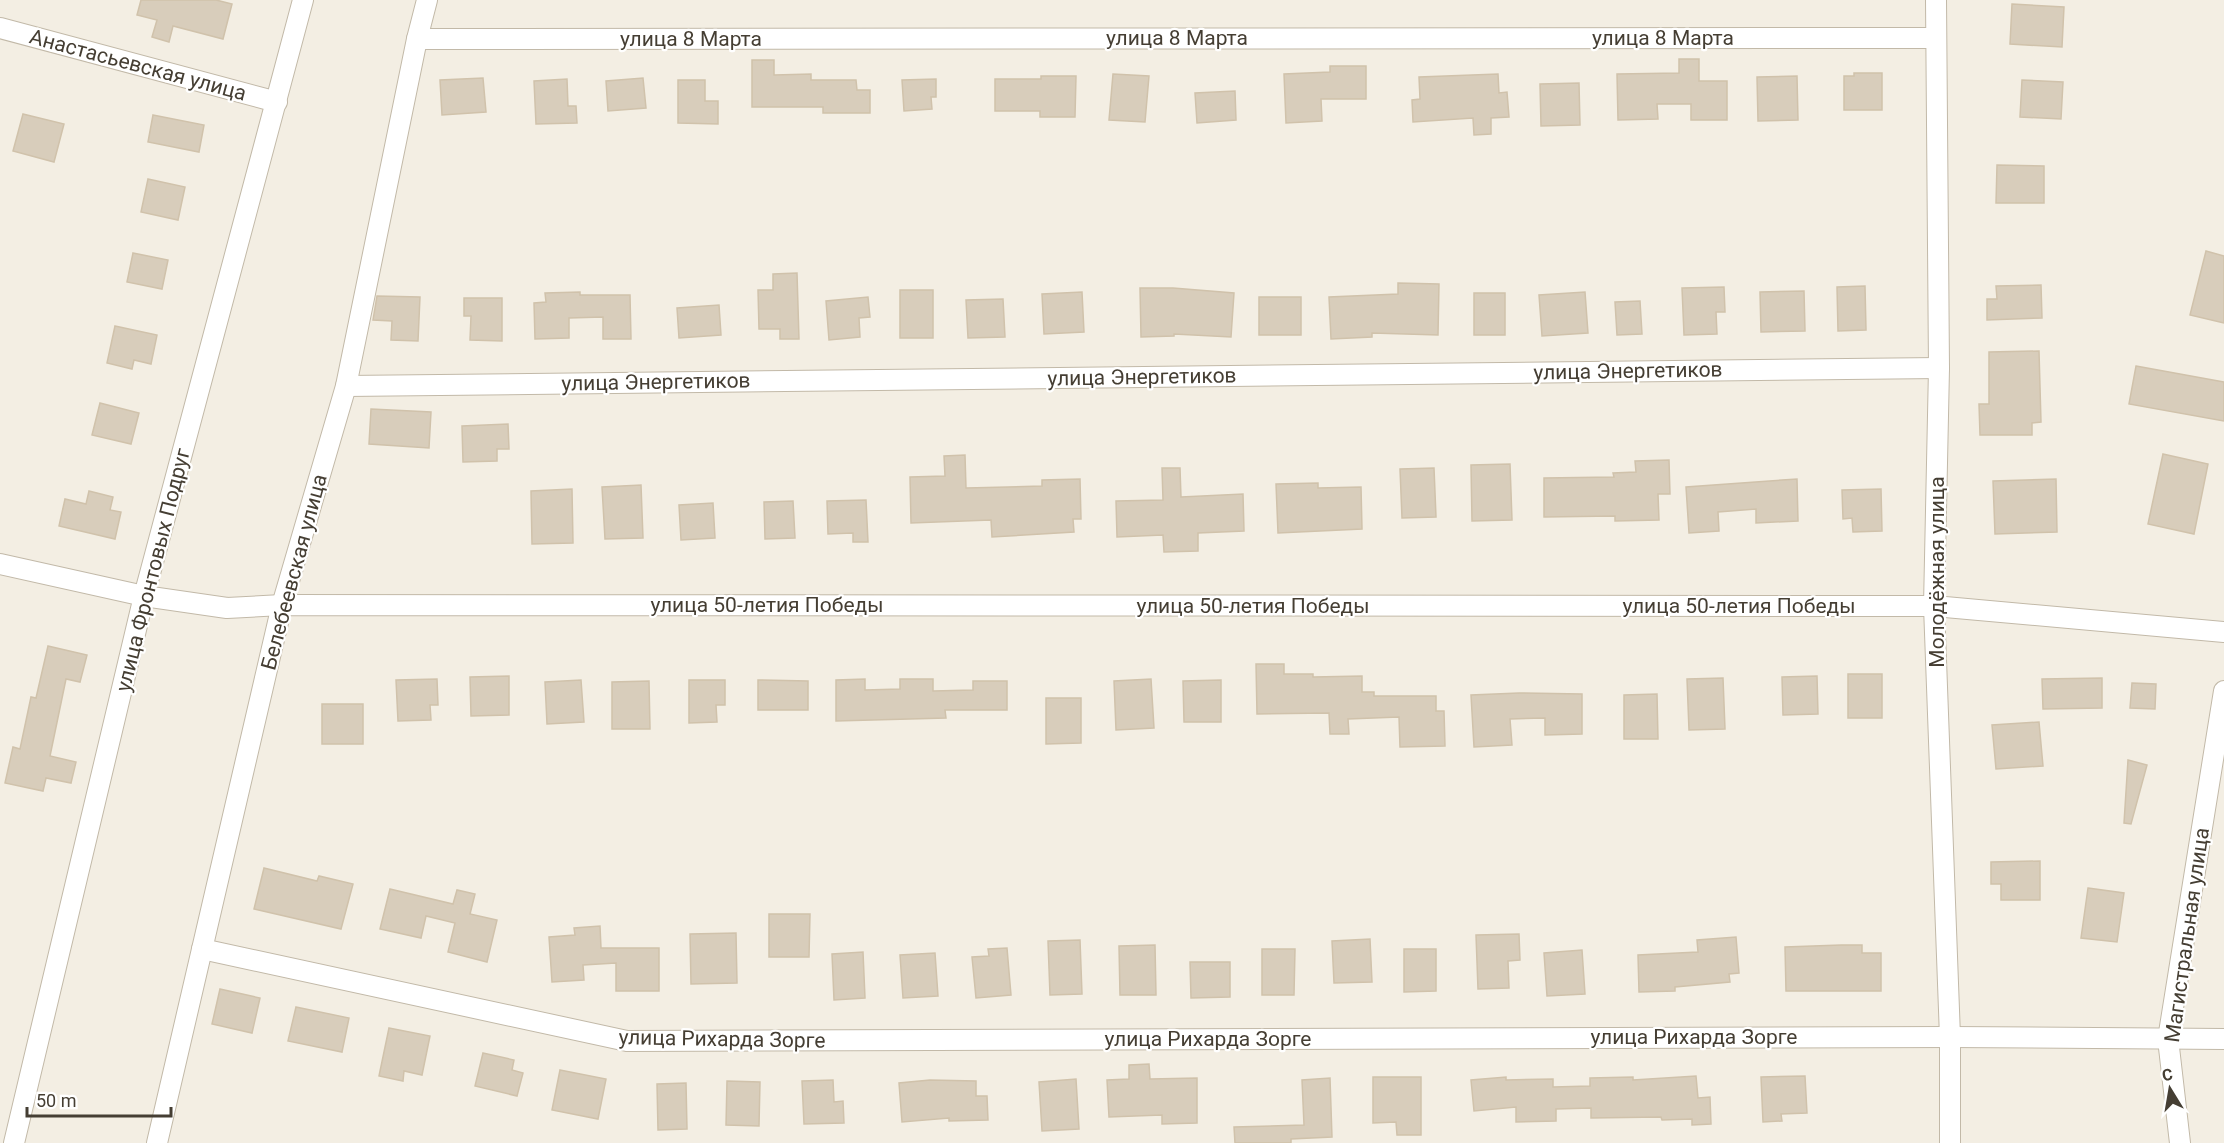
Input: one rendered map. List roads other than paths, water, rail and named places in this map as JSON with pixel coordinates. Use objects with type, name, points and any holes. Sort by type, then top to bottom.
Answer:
[{"type":"street","name":"улица Фронтовых Подруг","points":[[14,1143],[144,596],[303,0]]},
{"type":"street","name":"Белебеевская улица","points":[[157,1143],[282,605],[346,386],[427,0]]},
{"type":"street","name":"Молодёжная улица","points":[[1936,0],[1939,368],[1934,606],[1950,1036],[1950,1143]]},
{"type":"street","name":"Анастасьевская улица","points":[[0,28],[277,102]]},
{"type":"street","name":"улица 8 Марта","points":[[417,39],[1936,38]]},
{"type":"street","name":"улица Энергетиков","points":[[346,386],[1939,368]]},
{"type":"street","name":"улица 50-летия Победы","points":[[0,564],[144,596],[227,608],[282,605],[1934,606],[2224,632]]},
{"type":"street","name":"Магистральная улица","points":[[2180,1143],[2168,1039],[2224,691]]},
{"type":"street","name":"улица Рихарда Зорге","points":[[202,949],[627,1041],[1950,1036],[2224,1039]]}]
